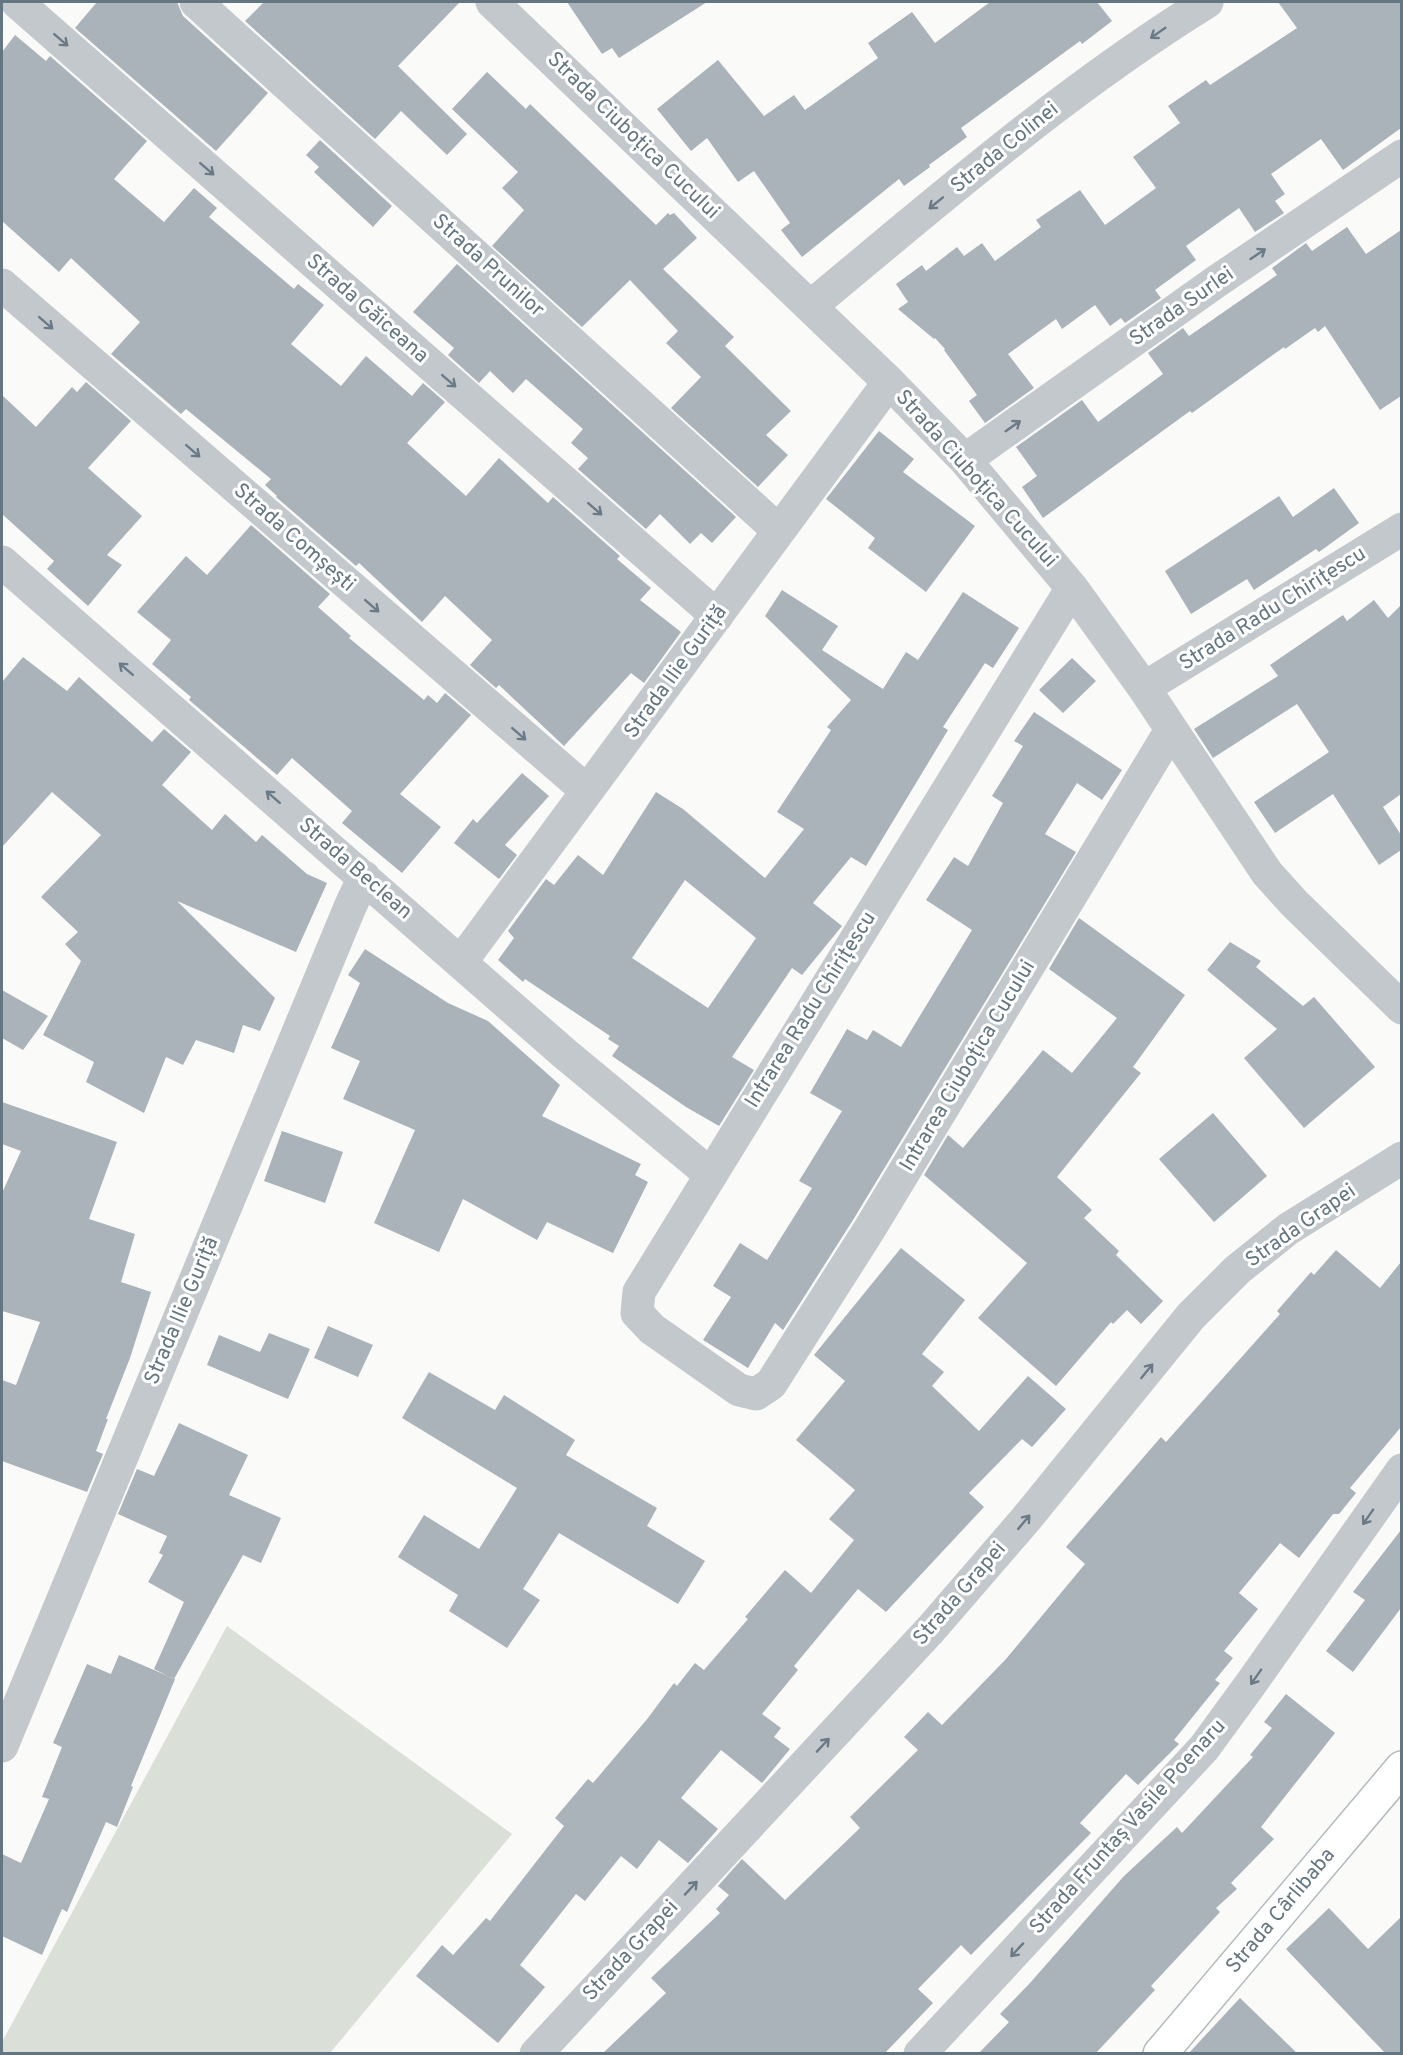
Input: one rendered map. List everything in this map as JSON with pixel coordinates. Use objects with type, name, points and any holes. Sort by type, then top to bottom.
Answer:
[{"type":"street","name":"Strada Găiceana","points":[[17,2],[717,616]]},
{"type":"street","name":"Strada Prunilor","points":[[196,2],[779,531]]},
{"type":"street","name":"Strada Ciuboțica Cucului","points":[[492,2],[811,306],[965,460],[1072,588],[1144,688],[1267,873],[1294,903],[1401,1008]]},
{"type":"street","name":"Strada Colinei","points":[[811,306],[1030,126],[1162,29],[1207,2]]},
{"type":"street","name":"Strada Surlei","points":[[965,460],[1217,281],[1401,156]]},
{"type":"street","name":"Strada Comșești","points":[[2,285],[587,792]]},
{"type":"street","name":"Strada Ilie Guriță","points":[[461,962],[889,382]]},
{"type":"street","name":"Strada Radu Chirițescu","points":[[1144,688],[1401,530]]},
{"type":"street","name":"Strada Beclean","points":[[2,561],[564,1053],[710,1174]]},
{"type":"street","name":"Intrarea Radu Chirițescu","points":[[756,1394],[739,1390],[652,1329],[637,1313],[639,1292],[1072,588]]},
{"type":"street","name":"Intrarea Ciuboțica Cucului","points":[[756,1394],[771,1384],[869,1230],[1171,730]]},
{"type":"street","name":"Strada Ilie Guriță","points":[[2,1746],[364,877]]},
{"type":"street","name":"Strada Grapei","points":[[537,2054],[931,1629],[1026,1519],[1191,1316],[1237,1270],[1288,1229],[1401,1158]]},
{"type":"street","name":"Strada Fruntaș Vasile Poenaru","points":[[920,2054],[1204,1748],[1401,1470]]},
{"type":"street","name":"Strada Cârlibaba","points":[[1160,2054],[1401,1768]]},
{"type":"shaded area","points":[[227,1626],[512,1834],[330,2053],[2,2053],[2,2042]]},
{"type":"building","points":[[97,2],[177,2],[183,16],[268,93],[216,151],[75,28]]},
{"type":"building","points":[[264,2],[460,2],[398,66],[467,134],[447,155],[401,111],[375,139],[245,21]]},
{"type":"building","points":[[567,2],[707,2],[619,58],[612,48],[602,54]]},
{"type":"building","points":[[990,2],[1097,2],[1112,21],[1082,44],[1080,41],[961,128],[967,137],[904,186],[899,179],[802,257],[781,230],[790,223],[754,171],[738,182],[707,138],[691,151],[657,109],[718,60],[764,116],[794,95],[805,110],[878,58],[868,43],[912,12],[935,43]]},
{"type":"building","points":[[1278,2],[1401,2],[1401,128],[1343,170],[1321,139],[1271,174],[1285,194],[1275,201],[1284,213],[1255,232],[1239,208],[1186,246],[1196,260],[1155,290],[1161,298],[1125,323],[1121,318],[1110,326],[1095,305],[1062,329],[1056,319],[1008,354],[1034,388],[985,423],[969,401],[977,395],[945,349],[935,338],[898,309],[908,302],[896,284],[922,265],[926,271],[957,247],[964,256],[982,243],[995,261],[1041,227],[1036,220],[1080,190],[1105,225],[1156,188],[1133,157],[1180,123],[1168,106],[1206,80],[1210,85],[1297,28]]},
{"type":"building","points":[[15,35],[46,61],[50,56],[147,141],[114,179],[164,222],[194,188],[217,208],[209,217],[294,289],[298,284],[324,305],[291,344],[341,386],[366,356],[412,396],[423,383],[445,402],[407,443],[466,496],[499,458],[548,503],[553,497],[620,556],[617,559],[651,588],[640,600],[681,632],[644,683],[631,673],[564,746],[499,685],[496,688],[470,665],[492,640],[445,596],[422,622],[359,563],[356,566],[276,497],[265,485],[271,479],[186,409],[181,414],[111,354],[140,322],[71,258],[59,272],[2,221],[2,52]]},
{"type":"building","points":[[487,72],[526,109],[530,104],[656,225],[668,213],[670,215],[674,213],[697,238],[663,269],[734,337],[725,346],[791,411],[766,435],[788,455],[758,487],[671,408],[701,377],[666,343],[678,331],[630,280],[582,327],[492,246],[524,210],[502,188],[518,172],[452,109]]},
{"type":"building","points":[[320,140],[392,206],[373,227],[314,172],[319,167],[306,155]]},
{"type":"building","points":[[1347,227],[1366,254],[1401,230],[1401,396],[1380,410],[1325,326],[1318,332],[1315,328],[1285,349],[1284,347],[1192,413],[1190,411],[1043,518],[1022,487],[1037,476],[1016,447],[1082,400],[1098,422],[1163,374],[1148,353],[1183,328],[1189,336],[1277,275],[1272,268],[1306,243],[1312,251]]},
{"type":"building","points":[[457,264],[736,517],[712,543],[701,533],[690,544],[660,514],[646,529],[578,469],[588,458],[571,443],[583,429],[526,379],[513,393],[490,371],[479,383],[448,355],[454,348],[413,312]]},
{"type":"building","points":[[86,382],[131,421],[88,468],[142,516],[107,555],[122,565],[88,606],[47,569],[54,561],[2,514],[2,395],[36,427],[72,387],[77,392]]},
{"type":"building","points":[[879,431],[914,459],[903,472],[975,526],[926,592],[868,548],[875,538],[826,499]]},
{"type":"building","points":[[1334,488],[1359,523],[1319,552],[1316,549],[1254,590],[1247,579],[1191,614],[1165,571],[1279,496],[1293,517]]},
{"type":"building","points":[[251,525],[330,594],[318,607],[351,636],[349,638],[424,700],[428,695],[437,703],[445,693],[471,715],[400,794],[441,827],[402,873],[342,823],[352,811],[292,758],[277,775],[189,700],[191,697],[152,664],[171,640],[137,612],[186,556],[207,575]]},
{"type":"building","points":[[782,590],[838,626],[822,650],[883,689],[906,652],[918,660],[963,592],[1019,628],[993,668],[985,663],[943,727],[948,730],[866,866],[851,857],[813,903],[842,926],[802,975],[792,968],[732,1057],[754,1070],[719,1126],[686,1107],[612,1056],[619,1046],[608,1039],[610,1036],[525,979],[523,982],[498,960],[514,938],[508,931],[546,879],[554,885],[578,855],[603,875],[656,792],[683,809],[765,878],[804,829],[777,812],[831,730],[827,727],[851,700],[765,616]],"holes":[[[685,880],[756,938],[708,1008],[632,958]]]},
{"type":"building","points":[[1374,600],[1388,618],[1401,605],[1401,794],[1383,807],[1401,835],[1401,850],[1379,865],[1333,794],[1275,833],[1254,802],[1329,752],[1297,704],[1213,758],[1194,729],[1278,676],[1270,665],[1343,615],[1347,621]]},
{"type":"building","points":[[23,657],[67,691],[79,677],[152,742],[164,729],[191,752],[162,785],[212,830],[225,814],[256,842],[262,835],[307,874],[327,883],[296,952],[177,901],[275,998],[260,1031],[243,1025],[234,1053],[196,1040],[183,1065],[166,1057],[144,1113],[86,1082],[94,1062],[43,1035],[81,961],[65,944],[78,932],[41,897],[101,835],[52,792],[2,847],[2,682]]},
{"type":"building","points":[[1072,658],[1096,681],[1063,713],[1039,690]]},
{"type":"building","points":[[1034,712],[1122,770],[1102,800],[1077,783],[1045,834],[1076,852],[853,1220],[783,1330],[775,1323],[748,1368],[703,1340],[731,1297],[713,1286],[740,1243],[767,1260],[812,1188],[799,1181],[842,1111],[810,1093],[847,1029],[867,1040],[873,1030],[901,1047],[972,930],[926,900],[954,857],[968,866],[1003,803],[992,796],[1023,746],[1014,741]]},
{"type":"building","points":[[522,773],[549,796],[505,845],[517,855],[499,879],[454,843],[473,819],[477,823]]},
{"type":"building","points":[[1079,918],[1185,995],[1133,1067],[1141,1073],[1057,1177],[1092,1210],[1084,1218],[1119,1251],[1116,1255],[1163,1301],[1141,1324],[1127,1310],[1113,1324],[1111,1322],[1056,1386],[978,1318],[1027,1263],[924,1175],[948,1135],[963,1148],[1043,1050],[1072,1073],[1117,1018],[1049,969]]},
{"type":"building","points":[[1230,942],[1261,961],[1256,967],[1303,1006],[1314,997],[1375,1067],[1304,1128],[1244,1058],[1277,1029],[1207,970]]},
{"type":"building","points":[[365,949],[448,1003],[488,1021],[560,1085],[542,1116],[641,1164],[635,1175],[648,1182],[613,1253],[547,1222],[537,1240],[463,1199],[439,1252],[374,1223],[415,1130],[343,1099],[360,1061],[331,1048],[360,983],[348,975]]},
{"type":"building","points":[[2,990],[48,1016],[23,1050],[2,1038]]},
{"type":"building","points":[[2,1102],[117,1142],[89,1219],[135,1234],[121,1282],[151,1292],[130,1358],[106,1419],[108,1419],[96,1451],[103,1454],[87,1492],[2,1461],[2,1380],[16,1385],[40,1322],[2,1311],[2,1193],[21,1151],[2,1144]]},
{"type":"building","points":[[1213,1113],[1267,1176],[1214,1222],[1159,1159]]},
{"type":"building","points":[[282,1131],[343,1152],[325,1203],[264,1181]]},
{"type":"building","points":[[901,1248],[965,1300],[922,1354],[944,1372],[932,1386],[979,1431],[1028,1376],[1066,1409],[1032,1447],[1022,1439],[969,1493],[984,1507],[886,1612],[858,1589],[794,1666],[798,1670],[762,1714],[781,1728],[774,1737],[790,1749],[762,1783],[721,1750],[681,1798],[718,1829],[688,1863],[659,1840],[637,1869],[621,1856],[585,1901],[576,1894],[520,1965],[545,1987],[498,2043],[416,1976],[442,1945],[453,1955],[486,1918],[490,1921],[564,1826],[555,1818],[588,1779],[593,1783],[648,1718],[674,1683],[677,1686],[695,1663],[704,1670],[748,1619],[745,1617],[785,1570],[811,1593],[854,1540],[829,1519],[855,1490],[796,1440],[845,1381],[814,1355]]},
{"type":"building","points":[[1336,1250],[1380,1288],[1401,1262],[1401,1427],[1350,1488],[1356,1493],[1339,1514],[1333,1514],[1299,1558],[1280,1543],[1239,1593],[1258,1609],[1224,1651],[1233,1658],[1215,1680],[1220,1683],[1174,1740],[1179,1744],[1138,1785],[1126,1774],[1080,1823],[1091,1833],[971,1955],[961,1945],[918,1989],[933,2003],[884,2054],[602,2054],[666,1993],[651,1978],[720,1913],[716,1909],[729,1895],[718,1886],[742,1859],[785,1900],[860,1828],[850,1817],[918,1750],[904,1737],[928,1712],[942,1725],[1006,1659],[1085,1564],[1066,1547],[1161,1437],[1166,1442],[1280,1314],[1277,1311],[1311,1272],[1314,1275]]},
{"type":"building","points":[[328,1326],[373,1345],[358,1377],[314,1358]]},
{"type":"building","points":[[269,1333],[310,1349],[288,1399],[207,1365],[219,1335],[260,1352]]},
{"type":"building","points":[[429,1372],[495,1410],[504,1395],[575,1440],[566,1455],[657,1508],[647,1526],[705,1561],[678,1604],[559,1533],[523,1589],[540,1600],[507,1648],[449,1611],[458,1595],[398,1557],[424,1515],[479,1549],[517,1488],[402,1418]]},
{"type":"building","points":[[179,1423],[248,1455],[229,1495],[281,1518],[261,1563],[243,1555],[174,1679],[154,1669],[184,1602],[148,1582],[163,1555],[159,1553],[167,1536],[118,1514],[137,1469],[154,1476]]},
{"type":"building","points":[[1401,1530],[1401,1608],[1353,1672],[1326,1651],[1365,1600],[1353,1592]]},
{"type":"building","points":[[119,1655],[175,1679],[131,1786],[133,1787],[117,1827],[106,1822],[67,1912],[62,1909],[42,1955],[2,1936],[2,1854],[21,1863],[49,1799],[42,1797],[62,1747],[53,1743],[87,1664],[111,1674]]},
{"type":"building","points":[[1286,1694],[1335,1733],[1261,1827],[1274,1839],[1231,1883],[1237,1889],[1216,1908],[1220,1912],[1151,1986],[1155,1990],[1095,2054],[978,2054],[1009,2022],[1000,2014],[1124,1876],[1177,1827],[1182,1833],[1253,1757],[1250,1755],[1272,1728],[1264,1722]]},
{"type":"building","points":[[1329,1908],[1368,1949],[1401,1917],[1401,2054],[1386,2054],[1286,1949]]},
{"type":"building","points":[[1240,1998],[1298,2054],[1188,2054]]}]
